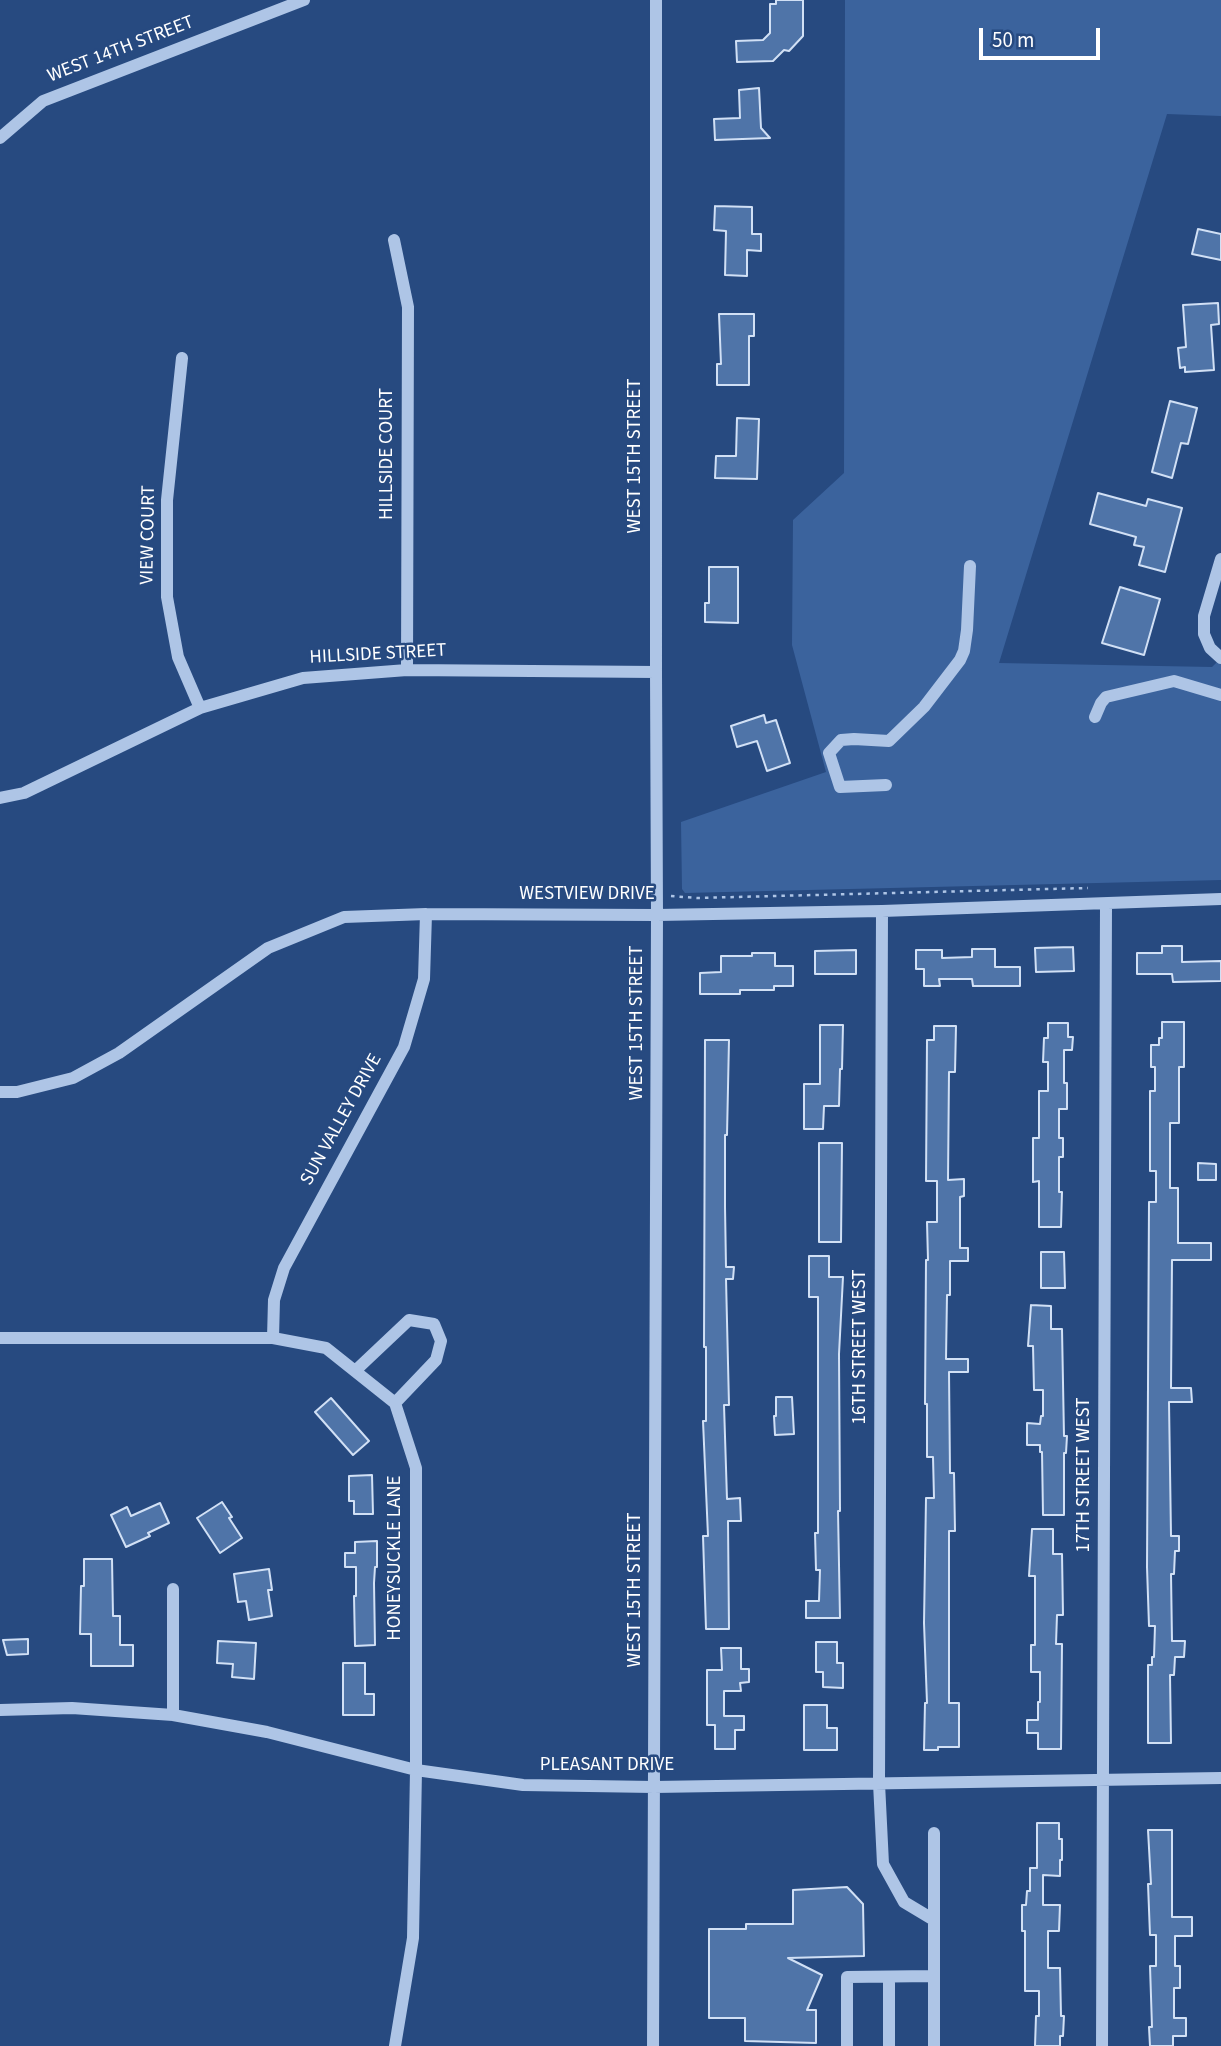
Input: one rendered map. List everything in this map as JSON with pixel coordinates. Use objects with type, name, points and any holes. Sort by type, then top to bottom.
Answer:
[{"type":"street","name":"WEST 14TH STREET","points":[[0,138],[43,101],[304,0]]},
{"type":"street","name":"WEST 15TH STREET","points":[[653,2046],[657,915],[656,0]]},
{"type":"street","name":"HILLSIDE COURT","points":[[394,240],[408,307],[407,670]]},
{"type":"street","name":"VIEW COURT","points":[[182,358],[167,500],[167,597],[178,657],[200,708]]},
{"type":"street","points":[[1221,559],[1204,616],[1204,634],[1210,648],[1221,658]]},
{"type":"street","points":[[886,785],[840,787],[828,752],[841,740],[889,741],[910,723],[960,660],[967,630],[970,566]]},
{"type":"street","name":"HILLSIDE STREET","points":[[0,798],[24,793],[200,708],[303,678],[407,670],[656,672]]},
{"type":"street","points":[[1096,717],[1106,697],[1174,681],[1221,695]]},
{"type":"street","name":"WESTVIEW DRIVE","points":[[0,1092],[17,1092],[73,1078],[119,1053],[268,948],[344,917],[882,911],[1221,899]]},
{"type":"street","name":"17TH STREET WEST","points":[[1102,2046],[1106,904]]},
{"type":"street","name":"16TH STREET WEST","points":[[882,911],[879,1783],[883,1864],[904,1902],[934,1920]]},
{"type":"street","name":"SUN VALLEY DRIVE","points":[[273,1338],[274,1300],[284,1268],[404,1047],[424,979],[426,914]]},
{"type":"street","points":[[0,1338],[273,1338],[326,1348],[355,1371],[395,1402],[436,1360],[441,1341],[434,1324],[410,1321],[355,1371]]},
{"type":"street","name":"HONEYSUCKLE LANE","points":[[395,1402],[416,1468],[413,1938],[395,2046]]},
{"type":"street","points":[[173,1589],[173,1716]]},
{"type":"street","name":"PLEASANT DRIVE","points":[[0,1710],[72,1708],[173,1716],[267,1732],[416,1770],[523,1785],[654,1787],[1221,1778]]},
{"type":"street","points":[[934,1833],[934,2046]]},
{"type":"street","points":[[847,2046],[847,1977],[934,1976]]},
{"type":"street","points":[[889,1977],[889,2046]]},
{"type":"path","points":[[657,895],[698,898],[1092,888]]},
{"type":"shaded area","points":[[845,0],[1221,0],[1221,116],[1167,114],[999,663],[1212,667],[1221,658],[1221,880],[685,893],[682,889],[681,822],[826,772],[792,645],[793,520],[844,473]]},
{"type":"building","points":[[776,0],[803,0],[803,36],[789,51],[784,50],[773,61],[737,62],[736,41],[763,40],[770,33],[770,4],[776,4]]},
{"type":"building","points":[[759,88],[761,128],[770,138],[715,140],[714,119],[740,118],[739,90]]},
{"type":"building","points":[[715,206],[752,207],[752,234],[761,234],[761,251],[747,250],[747,276],[725,275],[726,231],[714,230]]},
{"type":"building","points":[[1198,229],[1221,234],[1221,260],[1192,254]]},
{"type":"building","points":[[1218,303],[1219,324],[1211,325],[1214,370],[1185,372],[1185,367],[1180,368],[1178,348],[1186,347],[1183,305]]},
{"type":"building","points":[[719,314],[754,314],[754,336],[749,336],[749,385],[717,385],[717,364],[721,364]]},
{"type":"building","points":[[1170,401],[1197,408],[1188,444],[1181,443],[1172,478],[1152,472]]},
{"type":"building","points":[[737,418],[759,419],[757,479],[715,478],[716,456],[736,456]]},
{"type":"building","points":[[1098,493],[1146,506],[1148,499],[1182,508],[1165,572],[1139,565],[1144,547],[1134,545],[1136,537],[1090,524]]},
{"type":"building","points":[[709,567],[738,567],[738,623],[705,622],[705,603],[709,603]]},
{"type":"building","points":[[1120,587],[1160,599],[1144,655],[1102,643]]},
{"type":"building","points":[[764,715],[766,723],[776,720],[790,763],[767,771],[757,741],[737,747],[731,726]]},
{"type":"building","points":[[1162,946],[1182,946],[1182,962],[1221,961],[1221,981],[1173,982],[1172,974],[1137,974],[1137,953],[1162,953]]},
{"type":"building","points":[[1073,947],[1074,971],[1036,972],[1035,948]]},
{"type":"building","points":[[972,949],[995,949],[995,967],[1020,967],[1020,986],[973,986],[972,979],[939,979],[940,986],[924,986],[924,969],[916,969],[916,950],[942,950],[942,958],[972,957]]},
{"type":"building","points":[[856,950],[856,974],[815,974],[815,951]]},
{"type":"building","points":[[752,953],[775,953],[775,966],[793,966],[793,986],[774,986],[774,990],[740,990],[740,994],[700,994],[700,973],[721,972],[721,956],[752,956]]},
{"type":"building","points":[[1162,1022],[1184,1022],[1184,1067],[1179,1067],[1179,1123],[1170,1123],[1170,1188],[1178,1188],[1178,1243],[1211,1243],[1211,1260],[1172,1260],[1171,1388],[1191,1388],[1192,1402],[1169,1402],[1171,1536],[1179,1536],[1179,1551],[1175,1551],[1174,1574],[1171,1574],[1172,1641],[1185,1641],[1184,1657],[1175,1657],[1174,1675],[1170,1675],[1171,1743],[1148,1743],[1148,1665],[1152,1665],[1154,1657],[1155,1626],[1149,1626],[1147,1567],[1149,1202],[1156,1202],[1156,1171],[1150,1171],[1150,1091],[1155,1091],[1151,1045],[1159,1045]]},
{"type":"building","points":[[1048,1023],[1068,1023],[1068,1037],[1073,1037],[1072,1050],[1064,1050],[1067,1109],[1059,1109],[1059,1138],[1063,1138],[1063,1157],[1059,1157],[1061,1227],[1039,1227],[1039,1181],[1033,1182],[1033,1138],[1039,1138],[1039,1091],[1048,1091],[1048,1062],[1043,1062]]},
{"type":"building","points":[[820,1025],[843,1025],[839,1106],[824,1106],[823,1129],[804,1129],[804,1084],[820,1084]]},
{"type":"building","points":[[934,1026],[956,1026],[955,1072],[949,1072],[948,1180],[964,1179],[964,1196],[960,1197],[960,1248],[968,1248],[968,1261],[950,1261],[946,1359],[968,1359],[968,1372],[949,1372],[950,1473],[954,1473],[955,1531],[949,1531],[949,1703],[959,1703],[959,1747],[924,1750],[927,1703],[924,1623],[926,1498],[934,1498],[933,1457],[927,1457],[925,1404],[926,1260],[927,1222],[937,1222],[937,1181],[926,1181],[927,1040],[934,1040]]},
{"type":"building","points":[[705,1040],[729,1040],[725,1135],[726,1267],[734,1267],[733,1279],[726,1279],[729,1405],[724,1405],[727,1499],[740,1498],[741,1521],[728,1521],[729,1629],[706,1629],[703,1536],[708,1536],[703,1421],[706,1421]]},
{"type":"building","points":[[819,1143],[842,1143],[841,1242],[819,1242]]},
{"type":"building","points":[[1198,1163],[1216,1164],[1216,1180],[1198,1180]]},
{"type":"building","points":[[1041,1252],[1064,1252],[1065,1288],[1041,1288]]},
{"type":"building","points":[[809,1256],[829,1256],[829,1277],[843,1277],[839,1354],[840,1618],[806,1618],[806,1601],[819,1601],[820,1570],[816,1570],[815,1533],[818,1533],[818,1297],[809,1297]]},
{"type":"building","points":[[1031,1305],[1051,1306],[1051,1329],[1062,1329],[1064,1436],[1067,1436],[1064,1453],[1064,1515],[1043,1515],[1042,1452],[1040,1445],[1027,1445],[1027,1423],[1040,1424],[1043,1416],[1043,1390],[1034,1390],[1033,1346],[1028,1346]]},
{"type":"building","points":[[776,1397],[792,1397],[794,1434],[775,1435]]},
{"type":"building","points":[[331,1398],[369,1441],[353,1455],[315,1412]]},
{"type":"building","points":[[372,1475],[373,1514],[354,1514],[354,1501],[349,1501],[349,1476]]},
{"type":"building","points":[[222,1502],[242,1538],[220,1553],[197,1518]]},
{"type":"building","points":[[160,1503],[169,1523],[126,1547],[111,1515],[127,1507],[131,1516]]},
{"type":"building","points":[[1032,1529],[1053,1529],[1053,1554],[1062,1554],[1063,1615],[1057,1615],[1056,1644],[1062,1644],[1061,1749],[1038,1749],[1038,1733],[1027,1733],[1027,1720],[1038,1720],[1040,1702],[1040,1672],[1031,1672],[1031,1645],[1035,1645],[1035,1576],[1029,1576]]},
{"type":"building","points":[[377,1541],[374,1583],[375,1645],[355,1646],[356,1567],[345,1567],[345,1553],[355,1553],[355,1542]]},
{"type":"building","points":[[84,1559],[112,1559],[113,1616],[120,1616],[120,1645],[133,1645],[133,1666],[91,1666],[91,1634],[80,1634]]},
{"type":"building","points":[[269,1569],[272,1590],[268,1590],[272,1616],[249,1620],[246,1601],[238,1602],[234,1574]]},
{"type":"building","points":[[28,1639],[28,1654],[7,1655],[3,1640]]},
{"type":"building","points":[[218,1641],[256,1643],[254,1679],[232,1677],[233,1664],[217,1663]]},
{"type":"building","points":[[816,1642],[837,1642],[837,1663],[843,1663],[843,1688],[823,1687],[823,1672],[816,1672]]},
{"type":"building","points":[[721,1648],[741,1648],[741,1669],[749,1669],[749,1682],[740,1683],[741,1691],[724,1691],[724,1716],[744,1716],[744,1730],[735,1730],[735,1749],[715,1749],[715,1725],[707,1725],[707,1670],[722,1670]]},
{"type":"building","points":[[343,1663],[365,1663],[365,1694],[374,1694],[374,1715],[343,1715]]},
{"type":"building","points":[[804,1705],[827,1705],[827,1728],[837,1728],[837,1750],[804,1750]]},
{"type":"building","points":[[1037,1823],[1059,1823],[1059,1839],[1062,1839],[1060,1876],[1043,1875],[1043,1905],[1060,1905],[1059,1931],[1048,1931],[1048,1968],[1060,1968],[1061,2016],[1064,2016],[1060,2046],[1035,2046],[1039,1991],[1025,1991],[1022,1905],[1026,1905],[1027,1891],[1030,1891],[1030,1868],[1037,1868]]},
{"type":"building","points":[[1148,1830],[1172,1830],[1172,1917],[1192,1917],[1192,1936],[1175,1936],[1175,1966],[1180,1966],[1180,1988],[1174,1988],[1174,2018],[1186,2018],[1186,2036],[1173,2036],[1173,2046],[1150,2046],[1150,1966],[1156,1966],[1156,1935],[1150,1935]]},
{"type":"building","points":[[847,1887],[863,1904],[864,1956],[788,1958],[822,1975],[807,2010],[816,2010],[816,2043],[745,2041],[745,2018],[709,2018],[709,1929],[746,1929],[746,1924],[793,1924],[793,1890]]}]
